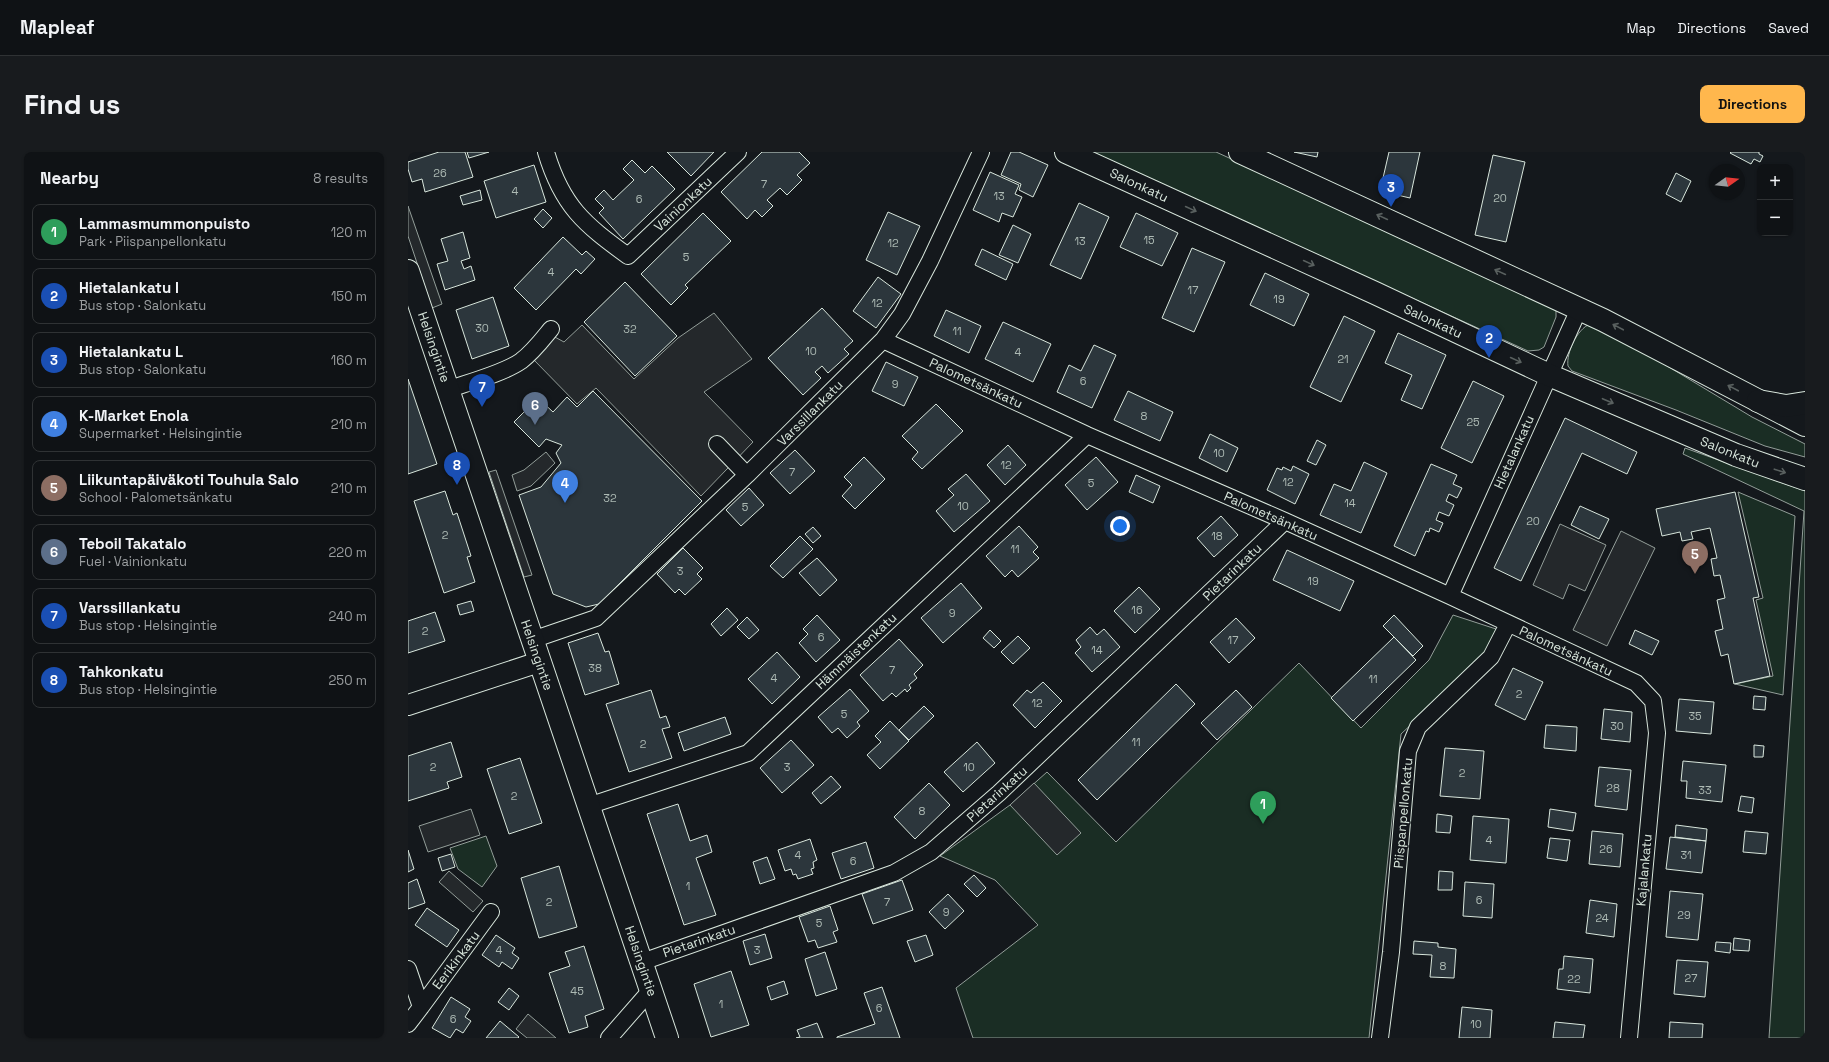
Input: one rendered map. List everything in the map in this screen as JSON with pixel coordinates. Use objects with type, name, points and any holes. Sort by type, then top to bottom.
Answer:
[{"type":"main road","name":"Salonkatu","points":[[1066,152],[1375,293],[1549,375],[1717,447],[1775,470],[1805,479]]},
{"type":"main road","points":[[1240,152],[1603,320],[1805,424]]},
{"type":"main road","name":"Helsingintie","points":[[408,271],[667,1038]]},
{"type":"main road","points":[[1758,401],[1786,406],[1805,403]]},
{"type":"street","name":"Vainionkatu","points":[[546,152],[561,192],[575,212],[597,234],[628,256],[738,152]]},
{"type":"street","name":"Varssillankatu","points":[[532,640],[596,618],[747,475],[883,340],[902,314],[930,261],[981,152]]},
{"type":"street","name":"Hietalankatu","points":[[1450,596],[1579,309]]},
{"type":"street","points":[[449,389],[507,368],[520,361],[534,349],[551,329]]},
{"type":"street","name":"Palometsänkatu","points":[[883,340],[1087,435],[1450,596],[1636,683],[1653,701]]},
{"type":"street","name":"Hämmäistenkatu","points":[[588,806],[748,752],[1087,435]]},
{"type":"street","points":[[717,444],[747,475]]},
{"type":"street","name":"Pietarinkatu","points":[[642,962],[894,872],[931,852],[1019,775],[1285,522]]},
{"type":"street","name":"Piispanpellonkatu","points":[[1380,1038],[1391,952],[1408,751],[1418,727],[1491,657],[1508,624]]},
{"type":"street","points":[[408,705],[539,662]]},
{"type":"street","name":"Kajalankatu","points":[[1629,1038],[1657,733],[1653,701]]},
{"type":"street","name":"Eerikinkatu","points":[[408,1024],[491,912]]},
{"type":"street","name":"Eerikinkatu","points":[[408,969],[421,1007]]},
{"type":"street","points":[[609,1038],[651,990]]},
{"type":"green space","points":[[1092,152],[1216,152],[1547,303],[1556,311],[1556,317],[1544,347],[1539,350],[1528,351]]},
{"type":"green space","points":[[1590,324],[1624,340],[1752,417],[1805,444],[1805,457],[1765,446],[1676,410],[1572,371],[1568,366],[1568,361],[1573,342],[1581,331]]},
{"type":"green space","points":[[1685,448],[1805,491],[1805,1038],[1769,1038],[1804,511],[1683,454]]},
{"type":"green space","points":[[1738,492],[1795,516],[1783,695],[1735,684],[1773,676],[1756,600],[1763,598]]},
{"type":"green space","points":[[1453,615],[1496,629],[1487,654],[1401,734],[1369,1038],[973,1038],[956,988],[1038,925],[995,880],[940,856],[1010,805],[1047,772],[1116,842],[1299,663],[1361,728],[1429,660]]},
{"type":"green space","points":[[486,836],[497,866],[482,887],[458,869],[450,848]]},
{"type":"shaded area","points":[[408,206],[442,304],[432,308],[408,236]]},
{"type":"shaded area","points":[[714,313],[752,359],[704,392],[753,442],[701,496],[596,388],[577,404],[533,359],[553,336],[564,342],[582,325],[634,379],[678,338]]},
{"type":"shaded area","points":[[546,452],[555,463],[531,486],[517,491],[512,475],[524,470]]},
{"type":"shaded area","points":[[496,470],[532,575],[524,577],[489,472]]},
{"type":"shaded area","points":[[1560,524],[1606,545],[1585,591],[1569,584],[1563,599],[1533,585]]},
{"type":"shaded area","points":[[1621,531],[1655,548],[1607,646],[1573,630]]},
{"type":"shaded area","points":[[1034,783],[1081,833],[1057,855],[1010,805]]},
{"type":"shaded area","points":[[471,809],[480,835],[428,852],[419,826]]},
{"type":"shaded area","points":[[449,871],[483,901],[473,912],[439,882]]},
{"type":"shaded area","points":[[528,1014],[556,1038],[527,1038],[516,1029]]},
{"type":"building","points":[[439,152],[465,152],[473,177],[425,192],[422,179],[412,182],[408,169],[408,162]]},
{"type":"building","points":[[467,152],[489,152],[469,158]]},
{"type":"building","points":[[667,152],[714,152],[691,176]]},
{"type":"building","points":[[762,152],[799,152],[810,163],[797,175],[802,180],[787,195],[780,188],[767,200],[773,206],[762,217],[755,210],[747,219],[721,192]]},
{"type":"building","points":[[1011,152],[1019,152],[1048,165],[1033,197],[1019,190],[1021,184],[1001,175]]},
{"type":"building","points":[[1294,152],[1318,152],[1317,157]]},
{"type":"building","points":[[1389,152],[1420,152],[1410,198],[1380,191]]},
{"type":"building","points":[[1759,152],[1759,154],[1763,156],[1760,162],[1754,159],[1751,164],[1730,153]]},
{"type":"building","points":[[1493,155],[1525,162],[1506,242],[1475,235]]},
{"type":"building","points":[[632,160],[645,173],[652,166],[675,189],[623,239],[599,213],[604,208],[595,199],[604,190],[613,200],[634,180],[623,169]]},
{"type":"building","points":[[534,165],[546,202],[496,218],[484,181]]},
{"type":"building","points":[[990,172],[1019,185],[1015,194],[1022,197],[1013,217],[1002,213],[999,222],[973,210]]},
{"type":"building","points":[[1676,173],[1691,181],[1681,202],[1666,194]]},
{"type":"building","points":[[480,190],[482,200],[463,205],[460,196]]},
{"type":"building","points":[[1079,203],[1109,217],[1081,279],[1050,265]]},
{"type":"building","points":[[543,209],[552,218],[543,228],[534,219]]},
{"type":"building","points":[[888,212],[920,226],[897,275],[866,260]]},
{"type":"building","points":[[703,213],[731,241],[685,285],[688,288],[671,305],[641,274]]},
{"type":"building","points":[[1136,213],[1178,233],[1162,266],[1120,247]]},
{"type":"building","points":[[1013,225],[1031,234],[1018,263],[999,255]]},
{"type":"building","points":[[463,232],[470,258],[461,261],[464,269],[471,266],[475,280],[445,290],[437,264],[448,261],[441,239]]},
{"type":"building","points":[[563,237],[582,255],[586,251],[595,259],[581,274],[576,269],[536,310],[514,288]]},
{"type":"building","points":[[1192,248],[1225,262],[1194,332],[1162,318]]},
{"type":"building","points":[[982,249],[1013,264],[1006,280],[975,265]]},
{"type":"building","points":[[1265,273],[1309,294],[1294,326],[1250,305]]},
{"type":"building","points":[[878,277],[901,294],[876,328],[853,311]]},
{"type":"building","points":[[625,282],[677,336],[635,376],[584,322]]},
{"type":"building","points":[[493,297],[509,346],[472,359],[456,310]]},
{"type":"building","points":[[822,308],[853,341],[844,349],[849,354],[828,373],[822,366],[815,372],[821,378],[803,395],[768,358]]},
{"type":"building","points":[[946,310],[981,326],[969,353],[934,336]]},
{"type":"building","points":[[1344,316],[1375,331],[1341,402],[1310,387]]},
{"type":"building","points":[[1003,322],[1051,344],[1033,382],[985,359]]},
{"type":"building","points":[[1398,333],[1446,355],[1422,409],[1401,400],[1412,375],[1385,363]]},
{"type":"building","points":[[1094,345],[1116,355],[1092,408],[1057,392],[1069,365],[1081,371]]},
{"type":"building","points":[[886,362],[918,377],[904,406],[872,391]]},
{"type":"building","points":[[408,379],[437,464],[408,474]]},
{"type":"building","points":[[1473,381],[1504,396],[1472,463],[1441,448]]},
{"type":"building","points":[[593,391],[702,501],[599,604],[586,607],[553,594],[519,495],[541,487],[561,463],[556,453],[562,445],[546,439],[539,447],[514,422],[538,398],[553,412],[567,397],[577,407]]},
{"type":"building","points":[[1128,391],[1173,412],[1160,441],[1114,420]]},
{"type":"building","points":[[936,404],[963,431],[922,469],[912,459],[918,452],[902,436]]},
{"type":"building","points":[[1565,418],[1637,452],[1627,474],[1582,453],[1521,581],[1494,568]]},
{"type":"building","points":[[1210,434],[1238,448],[1227,472],[1199,458]]},
{"type":"building","points":[[1317,440],[1326,445],[1316,465],[1307,461]]},
{"type":"building","points":[[1008,445],[1026,465],[1005,485],[987,465]]},
{"type":"building","points":[[795,450],[815,471],[790,494],[770,473]]},
{"type":"building","points":[[864,457],[885,479],[855,509],[842,496],[852,485],[844,477]]},
{"type":"building","points":[[1096,457],[1118,482],[1087,510],[1065,485]]},
{"type":"building","points":[[1364,462],[1387,473],[1361,533],[1320,515],[1334,484],[1351,491]]},
{"type":"building","points":[[1431,464],[1457,475],[1453,484],[1462,488],[1457,498],[1449,494],[1446,501],[1454,505],[1449,516],[1439,512],[1436,520],[1443,523],[1439,532],[1430,528],[1429,532],[1426,531],[1415,556],[1394,546]]},
{"type":"building","points":[[1293,466],[1309,474],[1295,504],[1267,490],[1277,468],[1282,470],[1283,467],[1291,471]]},
{"type":"building","points":[[966,474],[990,501],[954,532],[936,511],[954,495],[948,489]]},
{"type":"building","points":[[1136,475],[1160,486],[1153,503],[1129,492]]},
{"type":"building","points":[[749,488],[764,505],[741,526],[726,510]]},
{"type":"building","points":[[445,491],[453,515],[457,513],[471,556],[467,557],[475,582],[444,593],[414,501]]},
{"type":"building","points":[[1735,492],[1759,597],[1753,598],[1770,676],[1734,684],[1728,654],[1721,656],[1715,631],[1723,629],[1717,600],[1725,598],[1720,575],[1714,576],[1711,559],[1717,558],[1710,528],[1691,532],[1693,539],[1682,541],[1680,532],[1662,536],[1656,509]]},
{"type":"building","points":[[1580,506],[1609,519],[1599,539],[1571,525]]},
{"type":"building","points":[[1221,516],[1238,535],[1214,557],[1197,538]]},
{"type":"building","points":[[1019,526],[1038,547],[1033,552],[1039,558],[1018,577],[1012,570],[1005,577],[986,556]]},
{"type":"building","points":[[813,527],[821,536],[813,543],[805,534]]},
{"type":"building","points":[[800,536],[813,549],[783,578],[770,566]]},
{"type":"building","points":[[683,548],[703,568],[697,574],[702,579],[685,595],[679,589],[675,593],[657,574]]},
{"type":"building","points":[[1287,550],[1354,581],[1340,611],[1273,580]]},
{"type":"building","points":[[817,558],[837,580],[820,596],[799,573]]},
{"type":"building","points":[[961,583],[982,608],[943,643],[921,618]]},
{"type":"building","points":[[1139,587],[1160,609],[1135,633],[1114,611]]},
{"type":"building","points":[[471,601],[474,611],[460,615],[457,605]]},
{"type":"building","points":[[727,608],[738,620],[721,636],[711,624]]},
{"type":"building","points":[[435,612],[445,641],[408,653],[408,621]]},
{"type":"building","points":[[817,615],[840,640],[816,662],[799,643],[808,634],[803,629]]},
{"type":"building","points":[[1394,615],[1423,646],[1413,656],[1383,626]]},
{"type":"building","points":[[747,617],[759,630],[749,639],[737,627]]},
{"type":"building","points":[[1236,618],[1255,638],[1229,663],[1210,642]]},
{"type":"building","points":[[1090,627],[1097,635],[1104,629],[1120,647],[1092,672],[1075,653],[1081,647],[1076,640]]},
{"type":"building","points":[[990,630],[1001,641],[994,648],[983,638]]},
{"type":"building","points":[[1635,630],[1659,641],[1652,655],[1629,644]]},
{"type":"building","points":[[598,633],[605,652],[609,651],[619,684],[585,695],[568,643]]},
{"type":"building","points":[[1018,636],[1030,648],[1013,664],[1001,652]]},
{"type":"building","points":[[1394,637],[1416,660],[1353,721],[1331,698]]},
{"type":"building","points":[[899,639],[923,665],[914,674],[917,678],[909,685],[911,688],[907,692],[905,689],[896,697],[892,693],[883,701],[860,675]]},
{"type":"building","points":[[777,652],[800,677],[772,704],[748,679]]},
{"type":"building","points":[[1513,668],[1543,682],[1525,720],[1495,705]]},
{"type":"building","points":[[1043,682],[1062,701],[1035,728],[1013,705],[1027,690],[1031,693]]},
{"type":"building","points":[[1176,684],[1195,704],[1097,800],[1078,780]]},
{"type":"building","points":[[850,689],[869,711],[857,722],[860,726],[847,738],[838,728],[832,733],[818,717]]},
{"type":"building","points":[[651,690],[660,718],[666,716],[670,727],[662,729],[672,758],[629,772],[606,704]]},
{"type":"building","points":[[1236,690],[1252,707],[1217,740],[1201,723]]},
{"type":"building","points":[[1754,696],[1766,697],[1765,710],[1753,709]]},
{"type":"building","points":[[1679,699],[1714,702],[1711,734],[1676,731]]},
{"type":"building","points":[[924,706],[934,716],[909,740],[899,730]]},
{"type":"building","points":[[1604,709],[1632,712],[1630,742],[1601,739]]},
{"type":"building","points":[[725,717],[731,734],[684,751],[678,733]]},
{"type":"building","points":[[890,721],[909,741],[880,769],[867,755],[881,742],[875,736]]},
{"type":"building","points":[[1546,725],[1577,727],[1576,751],[1544,748]]},
{"type":"building","points":[[791,740],[814,765],[782,793],[760,768]]},
{"type":"building","points":[[451,742],[462,777],[447,782],[449,788],[408,801],[408,756]]},
{"type":"building","points":[[977,742],[995,763],[963,792],[944,772]]},
{"type":"building","points":[[1754,745],[1764,746],[1763,757],[1754,757]]},
{"type":"building","points":[[1445,748],[1484,751],[1480,799],[1440,796]]},
{"type":"building","points":[[520,758],[542,823],[509,834],[487,769]]},
{"type":"building","points":[[1683,761],[1726,765],[1722,802],[1686,798],[1687,781],[1681,781]]},
{"type":"building","points":[[1599,767],[1631,770],[1627,810],[1595,806]]},
{"type":"building","points":[[831,776],[841,787],[821,804],[812,793]]},
{"type":"building","points":[[929,783],[950,805],[915,839],[894,817]]},
{"type":"building","points":[[1741,796],[1754,798],[1752,813],[1738,811]]},
{"type":"building","points":[[678,804],[690,841],[707,835],[712,852],[696,858],[716,915],[684,925],[647,814]]},
{"type":"building","points":[[1550,809],[1576,813],[1573,831],[1548,827]]},
{"type":"building","points":[[1437,814],[1452,816],[1450,833],[1436,832]]},
{"type":"building","points":[[1473,816],[1509,819],[1506,863],[1470,860]]},
{"type":"building","points":[[1676,825],[1707,829],[1706,841],[1675,837]]},
{"type":"building","points":[[1592,831],[1623,834],[1620,867],[1589,864]]},
{"type":"building","points":[[1745,831],[1768,833],[1766,854],[1743,852]]},
{"type":"building","points":[[1670,837],[1706,841],[1702,873],[1666,869]]},
{"type":"building","points":[[1550,838],[1570,840],[1567,861],[1547,858]]},
{"type":"building","points":[[810,839],[817,860],[813,862],[814,868],[811,869],[813,874],[798,879],[796,874],[793,875],[791,869],[785,871],[778,850]]},
{"type":"building","points":[[866,842],[874,868],[841,879],[832,853]]},
{"type":"building","points":[[408,850],[414,869],[408,872]]},
{"type":"building","points":[[451,854],[455,867],[442,871],[438,858]]},
{"type":"building","points":[[767,857],[775,879],[760,884],[753,862]]},
{"type":"building","points":[[559,866],[577,927],[539,938],[521,878]]},
{"type":"building","points":[[1439,871],[1453,872],[1452,890],[1438,890]]},
{"type":"building","points":[[974,875],[986,888],[977,897],[964,884]]},
{"type":"building","points":[[417,879],[425,903],[408,909],[408,883]]},
{"type":"building","points":[[902,880],[913,910],[873,924],[862,894]]},
{"type":"building","points":[[1465,882],[1494,884],[1492,918],[1463,916]]},
{"type":"building","points":[[1670,891],[1703,894],[1698,940],[1666,937]]},
{"type":"building","points":[[948,894],[964,911],[945,929],[929,912]]},
{"type":"building","points":[[1590,900],[1617,904],[1614,937],[1586,933]]},
{"type":"building","points":[[830,906],[838,930],[833,932],[837,942],[818,948],[815,940],[808,942],[799,917]]},
{"type":"building","points":[[427,908],[459,930],[447,947],[415,925]]},
{"type":"building","points":[[765,934],[772,958],[750,965],[743,941]]},
{"type":"building","points":[[496,935],[515,948],[512,953],[519,958],[512,969],[502,962],[499,967],[482,955]]},
{"type":"building","points":[[926,935],[933,955],[915,962],[907,941]]},
{"type":"building","points":[[1734,938],[1750,940],[1749,951],[1733,950]]},
{"type":"building","points":[[1414,941],[1438,943],[1438,947],[1456,949],[1454,978],[1430,977],[1432,955],[1413,954]]},
{"type":"building","points":[[1716,942],[1731,943],[1730,953],[1715,951]]},
{"type":"building","points":[[584,946],[604,1009],[585,1016],[588,1027],[569,1033],[549,973],[570,966],[565,952]]},
{"type":"building","points":[[825,952],[837,989],[816,996],[805,959]]},
{"type":"building","points":[[1564,956],[1593,959],[1590,993],[1557,989],[1559,969],[1563,969]]},
{"type":"building","points":[[1677,960],[1708,962],[1705,997],[1674,994]]},
{"type":"building","points":[[731,971],[749,1025],[711,1037],[694,984]]},
{"type":"building","points":[[784,981],[788,994],[771,1000],[767,987]]},
{"type":"building","points":[[882,987],[900,1038],[837,1038],[875,1024],[864,993]]},
{"type":"building","points":[[509,988],[519,996],[509,1010],[498,1002]]},
{"type":"building","points":[[451,997],[470,1009],[465,1017],[471,1021],[463,1033],[456,1029],[450,1038],[432,1028]]},
{"type":"building","points":[[1462,1007],[1492,1010],[1490,1038],[1459,1038]]},
{"type":"building","points":[[500,1021],[519,1037],[486,1038]]},
{"type":"building","points":[[1555,1022],[1585,1025],[1583,1038],[1553,1038]]},
{"type":"building","points":[[1670,1022],[1703,1024],[1702,1038],[1669,1038]]},
{"type":"building","points":[[817,1023],[823,1038],[796,1038],[800,1037],[797,1030]]},
{"type":"place","name":"Hietalankatu L","points":[[1391,207]]},
{"type":"place","name":"Hietalankatu I","points":[[1489,358]]},
{"type":"place","name":"Varssillankatu","points":[[482,407]]},
{"type":"place","name":"Teboil Takatalo","points":[[535,425]]},
{"type":"place","name":"Tahkonkatu","points":[[457,485]]},
{"type":"place","name":"K-Market Enola","points":[[565,503]]},
{"type":"place","name":"Liikuntapäiväkoti Touhula Salo","points":[[1695,574]]},
{"type":"place","name":"Lammasmummonpuisto","points":[[1263,824]]}]
